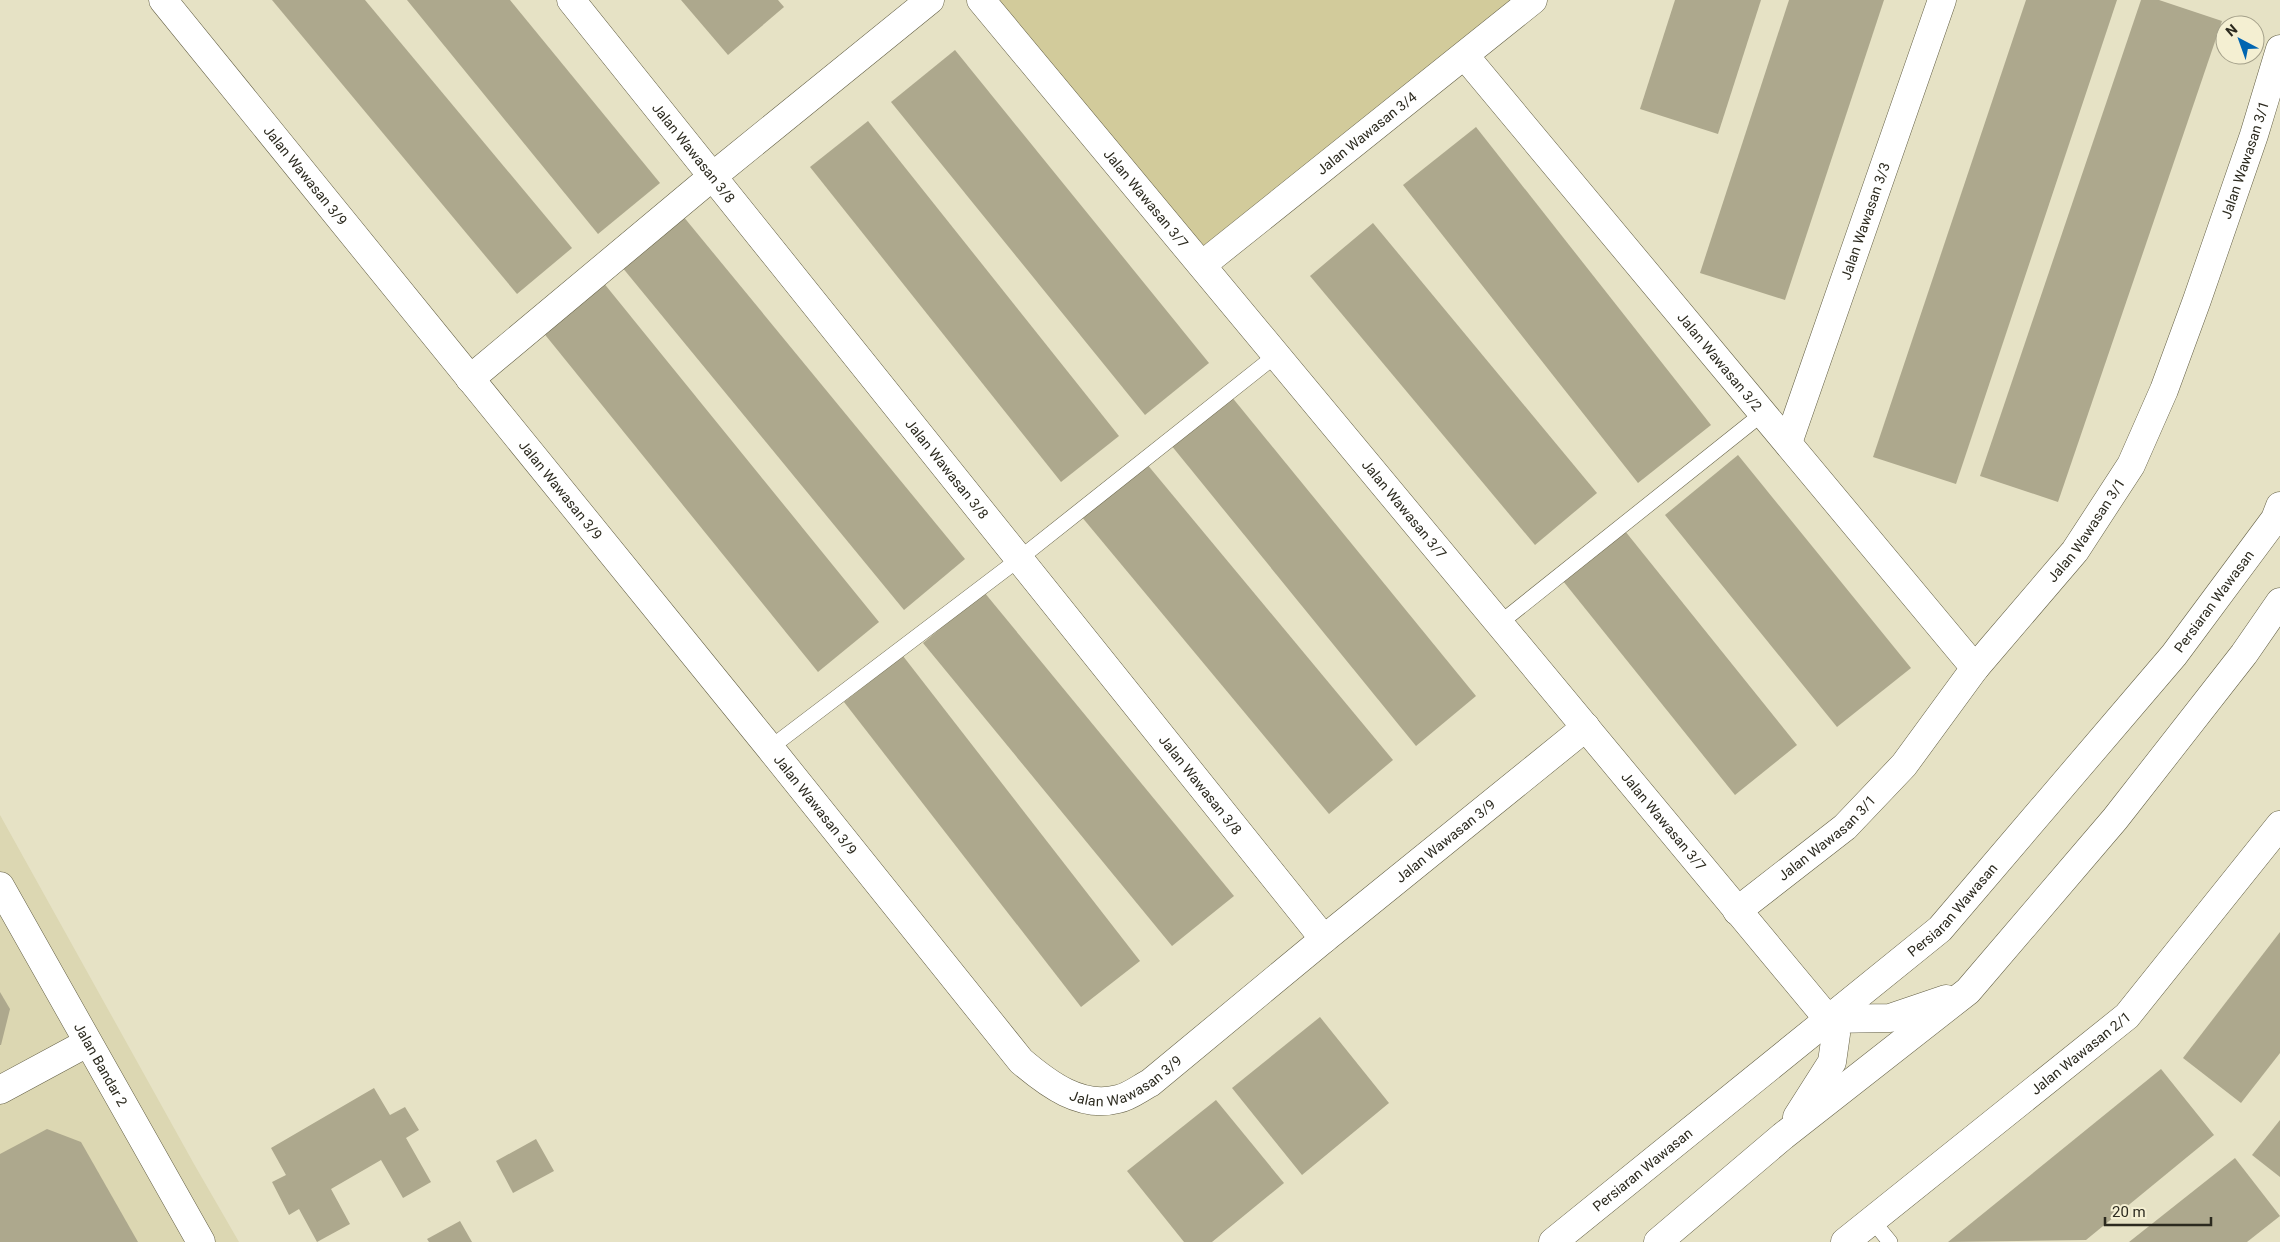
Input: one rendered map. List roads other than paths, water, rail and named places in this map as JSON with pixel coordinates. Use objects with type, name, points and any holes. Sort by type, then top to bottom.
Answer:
[{"type":"street","name":"Jalan Wawasan 3/9","points":[[163,0],[770,748],[1021,1061],[1045,1082],[1070,1095],[1097,1102],[1120,1099],[1150,1083],[1586,727]]},
{"type":"street","name":"Jalan Wawasan 3/8","points":[[571,0],[1324,939]]},
{"type":"street","points":[[470,380],[713,176],[930,0]]},
{"type":"street","name":"Jalan Wawasan 3/7","points":[[981,0],[1202,265],[1275,356],[1828,1018]]},
{"type":"street","name":"Jalan Wawasan 3/4","points":[[1202,265],[1533,0]]},
{"type":"street","name":"Jalan Wawasan 3/3","points":[[1788,443],[1942,0]]},
{"type":"street","name":"Jalan Wawasan 3/1","points":[[1737,911],[1845,827],[1904,765],[1975,668],[2075,551],[2131,465],[2164,390],[2197,300],[2254,134],[2280,49]]},
{"type":"street","name":"Jalan Wawasan 3/2","points":[[1465,56],[1975,668]]},
{"type":"street","name":"Persiaran Wawasan","points":[[1552,1242],[1940,929],[2174,656],[2275,519],[2280,506]]},
{"type":"street","points":[[1658,1242],[1784,1136],[1968,991],[2115,819],[2244,654],[2280,602]]},
{"type":"street","name":"Jalan Wawasan 2/1","points":[[1845,1242],[2127,1016],[2280,825]]},
{"type":"street","name":"Jalan Bandar 2","points":[[0,886],[201,1242]]},
{"type":"street","points":[[1784,1136],[1832,1062],[1836,1034],[1828,1018],[1890,1018],[1968,991]]},
{"type":"street","points":[[0,1090],[87,1043]]},
{"type":"lane","points":[[770,748],[1019,559],[1275,356]]},
{"type":"lane","points":[[1500,624],[1762,414]]},
{"type":"lane","points":[[1872,1220],[1890,1242]]}]
